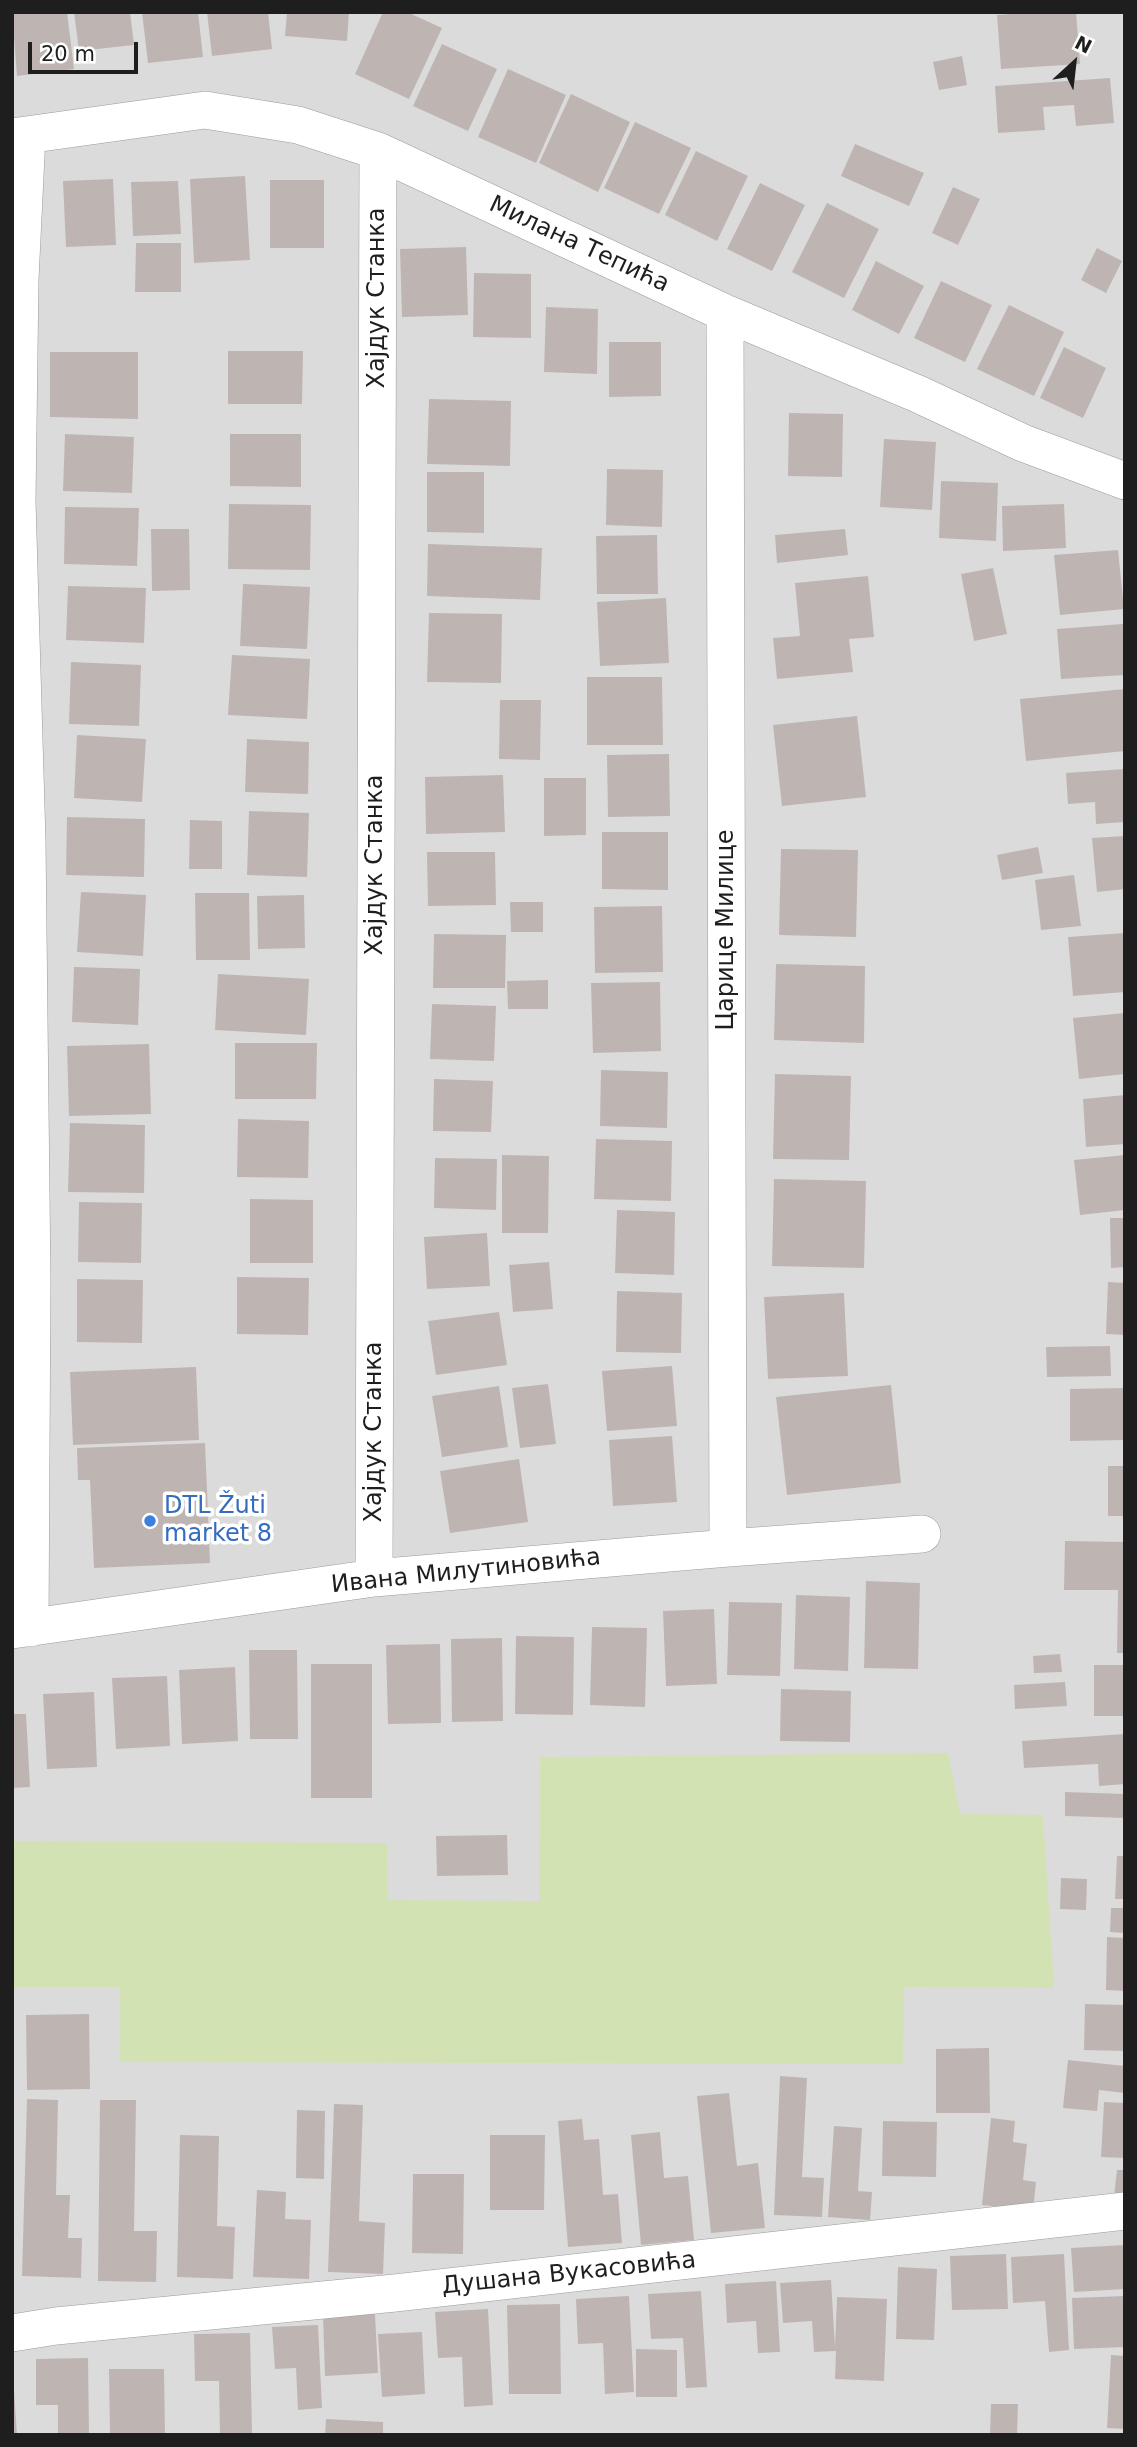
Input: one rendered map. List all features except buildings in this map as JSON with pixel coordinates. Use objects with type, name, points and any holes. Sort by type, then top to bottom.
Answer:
[{"type":"street","name":"Милана Тепића","points":[[20,136],[205,110],[298,125],[378,151],[725,313],[892,383],[1023,443],[1125,481]]},
{"type":"street","points":[[20,136],[17,501],[27,841],[32,1281],[21,1629]]},
{"type":"street","name":"Хајдук Станка","points":[[374,1578],[378,151]]},
{"type":"street","name":"Царице Милице","points":[[725,313],[729,1548]]},
{"type":"street","name":"Ивана Милутиновића","points":[[21,1629],[374,1578],[922,1534]]},
{"type":"street","name":"Душана Вукасовића","points":[[12,2333],[56,2326],[396,2293],[1125,2211]]},
{"type":"shaded area","points":[[12,12],[1125,12],[1125,2435],[12,2435]]},
{"type":"green space","points":[[948,1753],[960,1814],[1043,1815],[1054,1988],[904,1987],[903,2064],[120,2062],[120,1987],[12,1987],[12,1841],[387,1843],[388,1900],[539,1901],[540,1757]]},
{"type":"place","name":"DTL Žuti market 8","points":[[150,1521]]}]
